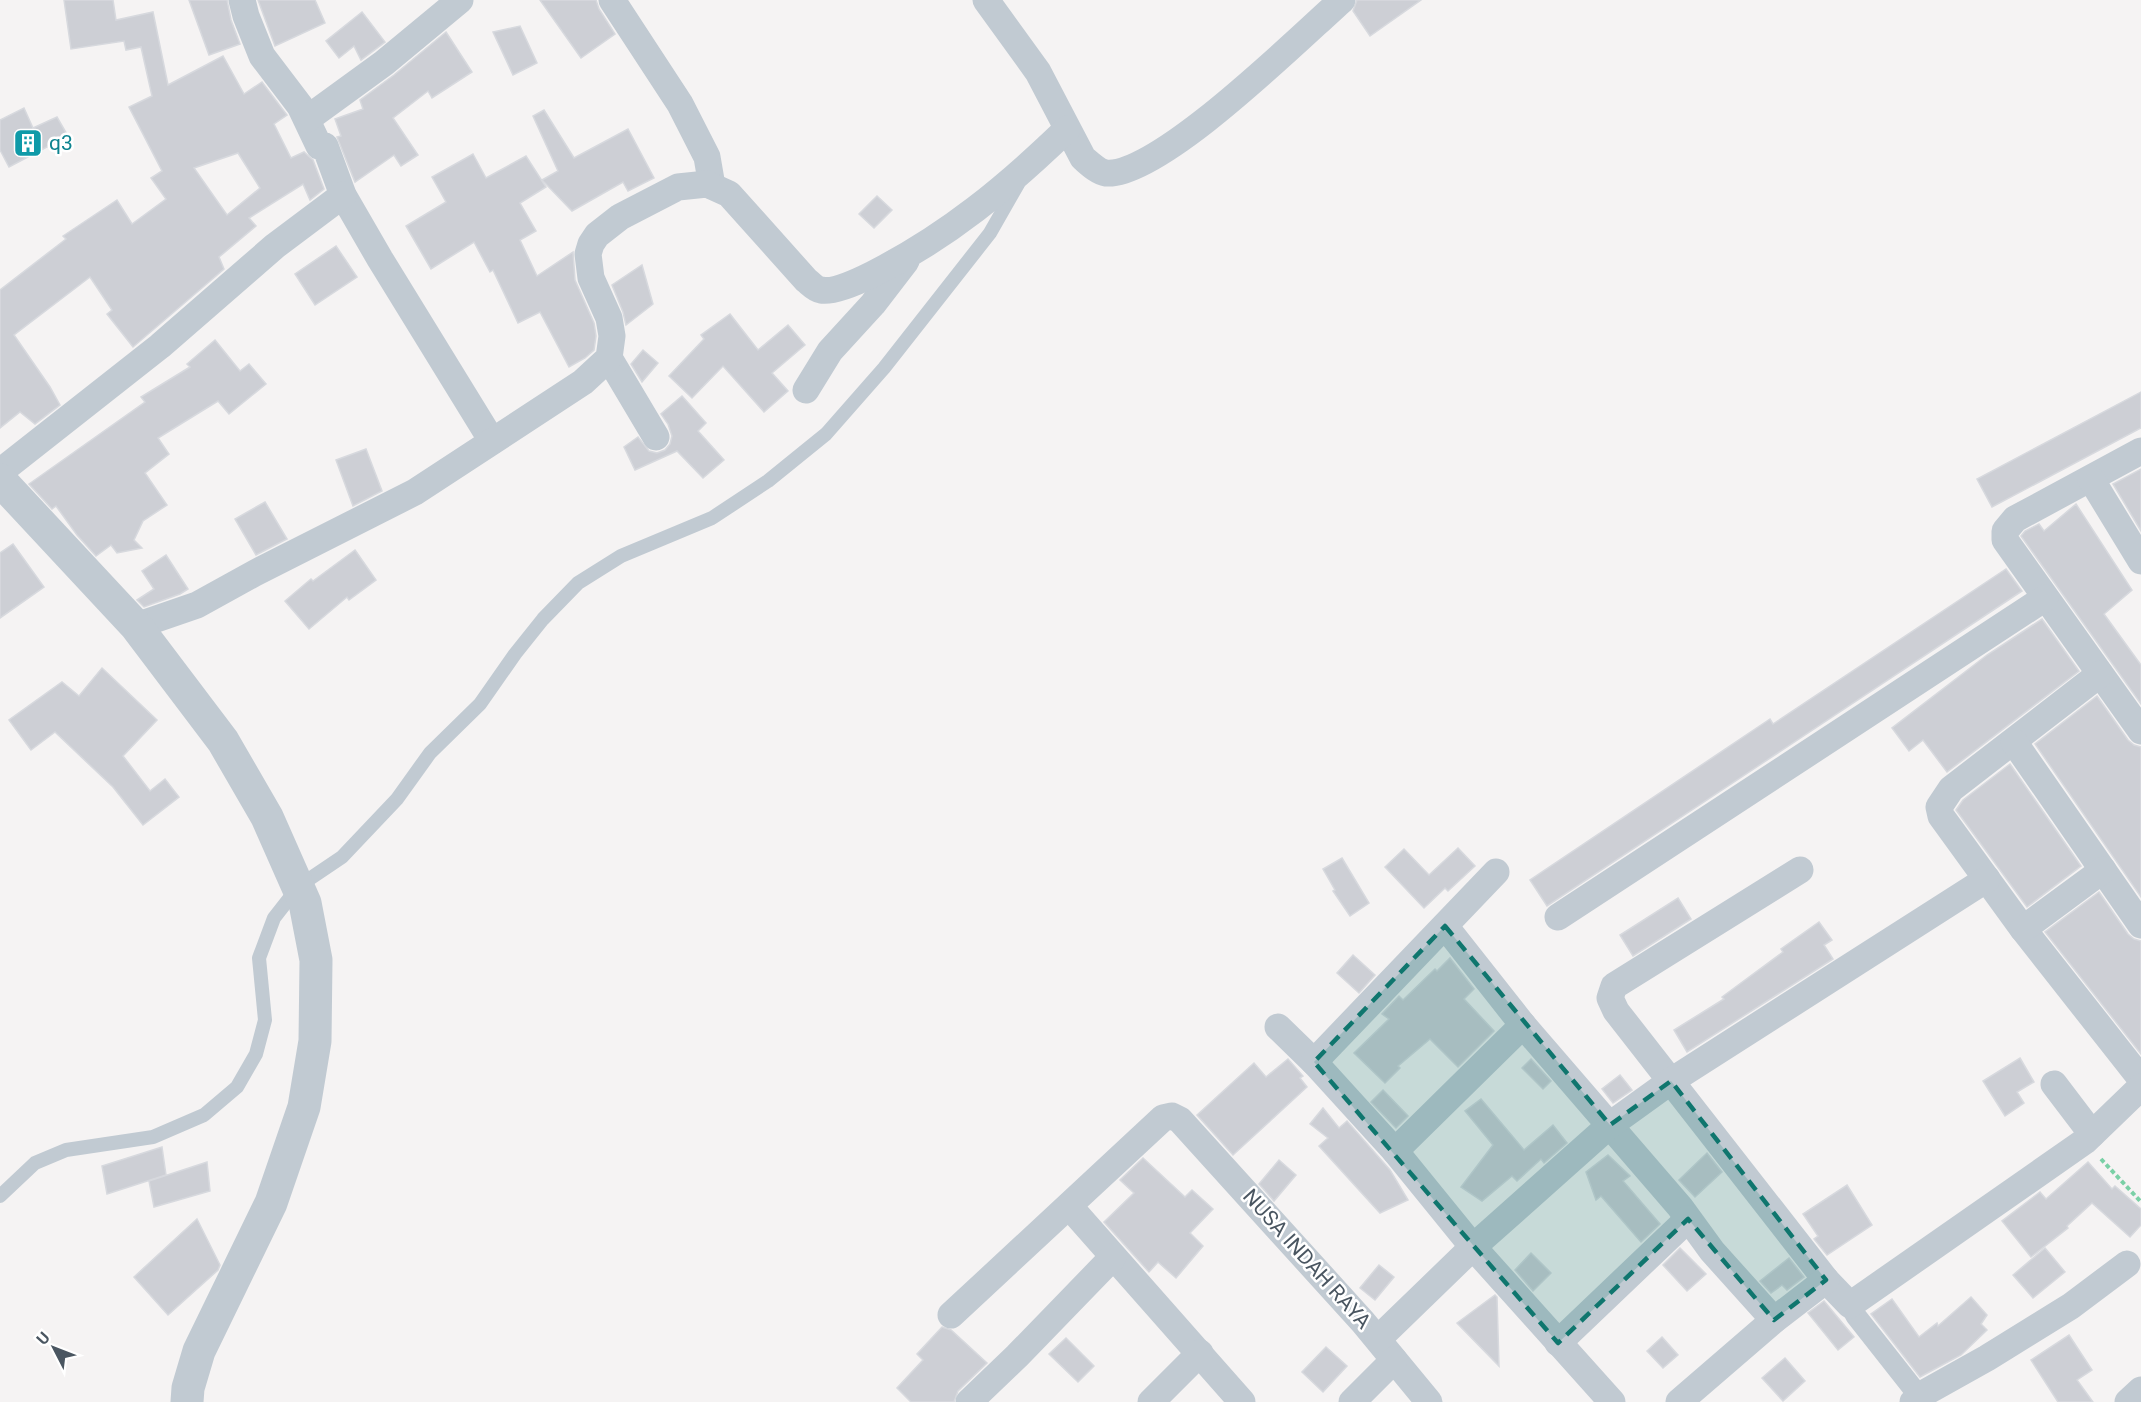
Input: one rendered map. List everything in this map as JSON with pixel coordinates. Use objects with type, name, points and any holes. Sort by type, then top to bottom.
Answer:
[{"type":"street","points":[[242,0],[262,56],[300,106],[319,146],[325,146],[343,195],[492,441]]},
{"type":"street","points":[[308,119],[384,63],[460,0]]},
{"type":"street","points":[[612,0],[680,104],[707,157],[712,186]]},
{"type":"street","points":[[986,0],[1038,72],[1083,158],[1091,166],[1106,173],[1130,168],[1155,157],[1213,115],[1342,0]]},
{"type":"street","points":[[656,437],[609,358],[612,336],[609,318],[591,278],[588,254],[591,244],[597,235],[620,217],[678,187],[707,184],[729,194],[806,280],[821,290],[857,282],[910,255],[997,194],[1067,129]]},
{"type":"street","points":[[0,472],[160,346],[274,246],[343,195]]},
{"type":"street","points":[[806,390],[830,351],[873,304],[910,255]]},
{"type":"street","points":[[136,626],[197,605],[415,492],[583,382],[609,358]]},
{"type":"street","points":[[2141,451],[2015,519],[2005,531],[2005,540],[2141,731]]},
{"type":"street","points":[[2091,479],[2141,561]]},
{"type":"street","points":[[0,480],[136,626],[223,741],[267,817],[305,903],[316,960],[315,1041],[304,1107],[271,1203],[199,1351],[188,1388],[187,1402]]},
{"type":"street","points":[[1557,917],[2046,598]]},
{"type":"street","points":[[2100,674],[1951,789],[1939,807],[1941,816],[2023,929],[2141,1079]]},
{"type":"street","points":[[2014,742],[2141,925]]},
{"type":"street","points":[[1800,870],[1614,986],[1610,998],[1611,1004],[1826,1281],[1850,1305],[1915,1400],[2071,1306],[2127,1264]]},
{"type":"street","points":[[2023,929],[2103,870]]},
{"type":"street","points":[[1314,1062],[1496,872]]},
{"type":"street","points":[[1352,1402],[1386,1350],[1473,1247],[1610,1125],[1671,1081],[1987,879]]},
{"type":"street","points":[[1445,926],[1523,1025],[1610,1125],[1712,1251],[1774,1320]]},
{"type":"street","points":[[1395,1151],[1523,1025]]},
{"type":"street","points":[[1278,1027],[1314,1062],[1395,1151],[1473,1247],[1612,1402]]},
{"type":"street","points":[[2054,1084],[2089,1138]]},
{"type":"street","points":[[1850,1305],[2089,1138],[2141,1087]]},
{"type":"street","name":"NUSA INDAH RAYA","points":[[1069,1206],[1163,1118],[1172,1116],[1180,1120],[1386,1350],[1429,1402]]},
{"type":"street","points":[[951,1315],[1069,1206],[1242,1402]]},
{"type":"street","points":[[1558,1343],[1688,1219]]},
{"type":"street","points":[[969,1402],[1113,1257]]},
{"type":"street","points":[[1679,1402],[1774,1320],[1826,1281]]},
{"type":"street","points":[[1151,1402],[1200,1353]]},
{"type":"street","points":[[2127,1402],[2141,1390]]},
{"type":"lane","points":[[0,1196],[35,1163],[66,1150],[153,1137],[204,1116],[237,1087],[256,1054],[265,1020],[259,958],[274,918],[299,885],[342,857],[397,799],[430,753],[480,704],[543,619],[578,583],[621,556],[712,518],[768,481],[826,434],[884,368],[990,233],[1028,166]]},
{"type":"path","points":[[2089,1138],[2141,1202]]},
{"type":"highlighted area","points":[[1445,926],[1610,1125],[1671,1081],[1826,1280],[1774,1320],[1688,1219],[1558,1343],[1314,1062]]},
{"type":"building","points":[[64,0],[113,0],[116,20],[153,12],[168,85],[223,56],[244,94],[262,82],[287,115],[274,124],[291,158],[304,152],[313,160],[324,189],[310,200],[303,184],[249,218],[256,226],[219,257],[224,269],[133,347],[107,314],[112,310],[90,277],[14,335],[60,405],[35,424],[20,412],[0,428],[0,290],[66,239],[63,236],[117,200],[132,224],[166,199],[151,178],[162,171],[129,107],[152,96],[141,47],[126,50],[124,41],[71,49]],"holes":[[[238,153],[260,188],[227,215],[194,168]]]},
{"type":"building","points":[[189,0],[227,0],[231,20],[240,44],[209,55]]},
{"type":"building","points":[[258,0],[315,0],[325,23],[275,46]]},
{"type":"building","points":[[540,0],[596,0],[615,34],[581,58]]},
{"type":"building","points":[[1357,0],[1421,0],[1370,36],[1353,11]]},
{"type":"building","points":[[362,12],[385,42],[361,60],[354,46],[339,58],[326,41]]},
{"type":"building","points":[[520,26],[537,63],[513,75],[493,32]]},
{"type":"building","points":[[446,32],[472,72],[432,98],[428,91],[393,118],[418,155],[401,166],[394,155],[355,182],[337,137],[341,136],[335,119],[363,109],[360,100]]},
{"type":"building","name":"q3","points":[[24,108],[33,128],[57,117],[68,136],[9,167],[0,150],[0,120]]},
{"type":"building","points":[[544,110],[574,158],[628,129],[654,178],[628,191],[623,182],[572,211],[542,180],[558,171],[533,116]]},
{"type":"building","points":[[473,154],[486,178],[526,156],[546,187],[520,203],[536,231],[520,240],[537,276],[573,252],[575,280],[594,323],[596,336],[594,350],[569,367],[540,312],[518,323],[493,270],[490,272],[474,242],[431,269],[406,226],[446,202],[432,177]]},
{"type":"building","points":[[877,196],[892,210],[874,228],[859,214]]},
{"type":"building","points":[[336,246],[357,277],[315,305],[295,274]]},
{"type":"building","points":[[642,265],[653,304],[626,325],[612,285]]},
{"type":"building","points":[[730,314],[758,350],[788,325],[805,345],[772,373],[788,391],[764,412],[723,366],[692,398],[669,376],[704,339],[701,335]]},
{"type":"building","points":[[215,340],[240,371],[249,364],[266,384],[229,414],[218,401],[158,438],[169,454],[145,473],[167,505],[143,521],[134,540],[142,548],[117,553],[111,545],[96,556],[56,506],[52,509],[29,484],[145,402],[141,397],[190,367],[187,364]]},
{"type":"building","points":[[643,350],[658,363],[642,382],[631,364]]},
{"type":"building","points":[[2141,392],[2141,428],[1992,507],[1977,479]]},
{"type":"building","points":[[682,396],[706,423],[698,431],[724,460],[703,478],[677,451],[635,470],[624,447],[638,437],[649,451],[657,453],[665,450],[672,436],[661,414]]},
{"type":"building","points":[[366,449],[382,491],[353,506],[336,460]]},
{"type":"building","points":[[2141,469],[2141,531],[2113,484]]},
{"type":"building","points":[[265,502],[287,539],[256,555],[235,519]]},
{"type":"building","points":[[2076,504],[2132,590],[2104,614],[2141,665],[2141,704],[2021,536],[2025,531],[2039,524],[2044,531]]},
{"type":"building","points":[[13,544],[44,587],[0,618],[0,553]]},
{"type":"building","points":[[355,550],[376,580],[349,600],[347,597],[309,629],[285,601],[311,579],[313,581]]},
{"type":"building","points":[[166,555],[188,589],[144,607],[137,600],[154,589],[142,571]]},
{"type":"building","points":[[2006,569],[2022,591],[1547,906],[1530,880],[1770,719],[1773,724]]},
{"type":"building","points":[[2042,619],[2079,671],[1947,772],[1923,740],[1909,751],[1892,728],[1987,655]]},
{"type":"building","points":[[102,668],[157,720],[123,756],[150,791],[165,779],[179,797],[143,825],[113,787],[55,732],[31,750],[9,720],[62,682],[79,696]]},
{"type":"building","points":[[2097,696],[2128,740],[2141,747],[2141,897],[2035,744]]},
{"type":"building","points":[[2010,764],[2081,866],[2027,907],[1956,810],[1963,800]]},
{"type":"building","points":[[1458,848],[1475,866],[1448,891],[1445,888],[1424,908],[1385,867],[1404,849],[1429,875]]},
{"type":"building","points":[[1342,858],[1369,903],[1350,916],[1333,891],[1335,890],[1323,869]]},
{"type":"building","points":[[2099,892],[2128,934],[2141,941],[2141,1054],[2045,932]]},
{"type":"building","points":[[1678,898],[1691,919],[1633,956],[1620,935]]},
{"type":"building","points":[[1819,922],[1832,940],[1824,945],[1833,959],[1687,1052],[1674,1030],[1724,999],[1722,997],[1783,952],[1781,949]]},
{"type":"building","points":[[1353,955],[1375,975],[1359,993],[1337,973]]},
{"type":"building","points":[[1450,958],[1474,989],[1464,999],[1494,1031],[1458,1067],[1430,1039],[1398,1066],[1400,1068],[1385,1083],[1354,1053],[1389,1019],[1382,1014],[1399,996],[1403,1000]]},
{"type":"building","points":[[2020,1058],[2034,1082],[2017,1092],[2024,1103],[2005,1116],[1983,1081]]},
{"type":"building","points":[[1288,1059],[1303,1076],[1300,1078],[1307,1087],[1233,1155],[1197,1115],[1254,1063],[1266,1077]]},
{"type":"building","points":[[1531,1059],[1551,1081],[1543,1089],[1522,1068]]},
{"type":"building","points":[[1620,1075],[1632,1090],[1613,1103],[1602,1089]]},
{"type":"building","points":[[1383,1090],[1408,1116],[1396,1128],[1371,1102]]},
{"type":"building","points":[[1481,1099],[1524,1150],[1553,1125],[1567,1143],[1544,1163],[1541,1159],[1517,1181],[1512,1176],[1482,1201],[1461,1187],[1493,1145],[1465,1111]]},
{"type":"building","points":[[1323,1108],[1339,1128],[1347,1121],[1390,1170],[1408,1200],[1380,1213],[1319,1146],[1328,1138],[1310,1124]]},
{"type":"building","points":[[162,1147],[166,1175],[107,1194],[102,1166]]},
{"type":"building","points":[[1707,1153],[1722,1172],[1695,1197],[1679,1180]]},
{"type":"building","points":[[1608,1155],[1630,1176],[1623,1181],[1660,1224],[1641,1242],[1601,1196],[1596,1200],[1586,1172]]},
{"type":"building","points":[[1143,1158],[1185,1197],[1192,1190],[1213,1209],[1190,1233],[1203,1246],[1176,1278],[1158,1262],[1149,1272],[1104,1222],[1134,1193],[1120,1180]]},
{"type":"building","points":[[1279,1160],[1296,1175],[1274,1201],[1259,1184]]},
{"type":"building","points":[[207,1162],[210,1191],[154,1207],[149,1181]]},
{"type":"building","points":[[2088,1162],[2112,1189],[2115,1186],[2141,1209],[2141,1225],[2130,1237],[2092,1203],[2067,1226],[2068,1228],[2031,1257],[2002,1221],[2040,1192],[2046,1199]]},
{"type":"building","points":[[1847,1185],[1872,1225],[1827,1255],[1814,1239],[1818,1236],[1803,1214]]},
{"type":"building","points":[[197,1219],[220,1265],[218,1270],[168,1315],[134,1277]]},
{"type":"building","points":[[1680,1248],[1706,1274],[1687,1291],[1663,1265]]},
{"type":"building","points":[[2045,1248],[2065,1272],[2033,1298],[2013,1275]]},
{"type":"building","points":[[1531,1253],[1551,1273],[1533,1291],[1515,1270]]},
{"type":"building","points":[[1789,1258],[1804,1277],[1787,1290],[1782,1285],[1771,1293],[1760,1281]]},
{"type":"building","points":[[1379,1265],[1394,1277],[1375,1300],[1360,1288]]},
{"type":"building","points":[[1495,1295],[1497,1297],[1499,1366],[1457,1323]]},
{"type":"building","points":[[1971,1297],[1987,1315],[1981,1324],[1987,1330],[1961,1355],[1920,1377],[1871,1314],[1892,1299],[1919,1337],[1937,1323],[1938,1326]]},
{"type":"building","points":[[1824,1301],[1854,1337],[1838,1350],[1808,1313]]},
{"type":"building","points":[[942,1327],[951,1330],[987,1363],[958,1391],[954,1402],[911,1402],[897,1388],[923,1360],[917,1354]]},
{"type":"building","points":[[2069,1335],[2092,1370],[2077,1380],[2093,1402],[2058,1402],[2031,1360]]},
{"type":"building","points":[[1662,1337],[1678,1355],[1663,1368],[1647,1351]]},
{"type":"building","points":[[1066,1338],[1094,1366],[1078,1382],[1049,1354]]},
{"type":"building","points":[[1326,1347],[1347,1366],[1323,1392],[1302,1372]]},
{"type":"building","points":[[1785,1358],[1805,1381],[1783,1401],[1762,1378]]},
{"type":"place","name":"q3","points":[[28,143]]}]
